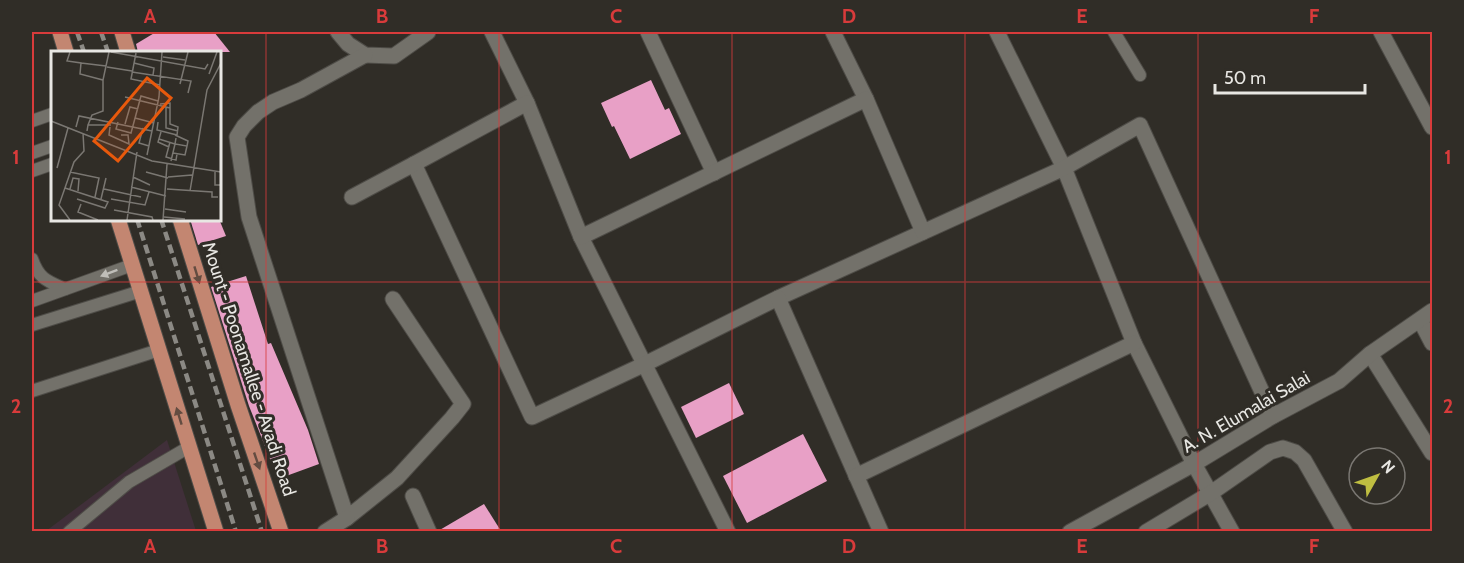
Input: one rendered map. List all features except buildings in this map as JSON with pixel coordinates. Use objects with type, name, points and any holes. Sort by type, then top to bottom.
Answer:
[{"type":"main road","points":[[60,32],[66,51]]},
{"type":"main road","points":[[122,32],[128,51]]},
{"type":"main road","points":[[118,220],[216,531]]},
{"type":"main road","name":"Mount - Poonamallee - Avadi Road","points":[[180,220],[238,405],[281,531]]},
{"type":"street","points":[[338,32],[348,44],[365,55]]},
{"type":"street","points":[[347,518],[249,217],[237,137],[258,112],[273,102],[301,90],[365,55],[394,56],[428,32]]},
{"type":"street","points":[[492,32],[527,103],[581,237],[645,364],[723,530]]},
{"type":"street","points":[[648,32],[714,173]]},
{"type":"street","points":[[833,32],[866,99],[923,232]]},
{"type":"street","points":[[997,32],[1064,168],[1134,343],[1194,464],[1232,531]]},
{"type":"street","points":[[1381,32],[1432,127]]},
{"type":"street","points":[[581,237],[866,99]]},
{"type":"street","points":[[352,196],[527,103]]},
{"type":"street","points":[[414,164],[532,417],[778,298],[1064,168],[1140,125],[1273,416]]},
{"type":"street","points":[[778,298],[881,531]]},
{"type":"street","points":[[325,531],[347,518],[397,478],[463,404],[393,299]]},
{"type":"street","points":[[1426,315],[1432,343]]},
{"type":"street","name":"A. N. Elumalai Salai","points":[[1070,531],[1194,464],[1273,416],[1340,381],[1370,354],[1426,315]]},
{"type":"street","points":[[856,476],[1134,343]]},
{"type":"street","points":[[1370,354],[1432,453]]},
{"type":"street","points":[[1146,531],[1211,493],[1270,452],[1283,448],[1295,452],[1304,460],[1345,531]]},
{"type":"street","points":[[413,496],[429,531]]},
{"type":"lane","points":[[1114,32],[1140,75]]},
{"type":"lane","points":[[32,121],[51,114]]},
{"type":"lane","points":[[32,153],[51,146]]},
{"type":"lane","points":[[32,171],[50,165]]},
{"type":"lane","points":[[32,259],[36,272],[65,289]]},
{"type":"lane","points":[[32,301],[132,265]]},
{"type":"lane","points":[[32,325],[141,291]]},
{"type":"lane","points":[[32,390],[159,350]]},
{"type":"lane","points":[[69,531],[129,482],[189,447]]},
{"type":"shaded area","points":[[167,440],[196,531],[46,531]]},
{"type":"railway","points":[[77,32],[84,51]]},
{"type":"railway","points":[[101,32],[108,51]]},
{"type":"railway","points":[[137,220],[236,532]]},
{"type":"railway","points":[[161,220],[262,532]]}]
